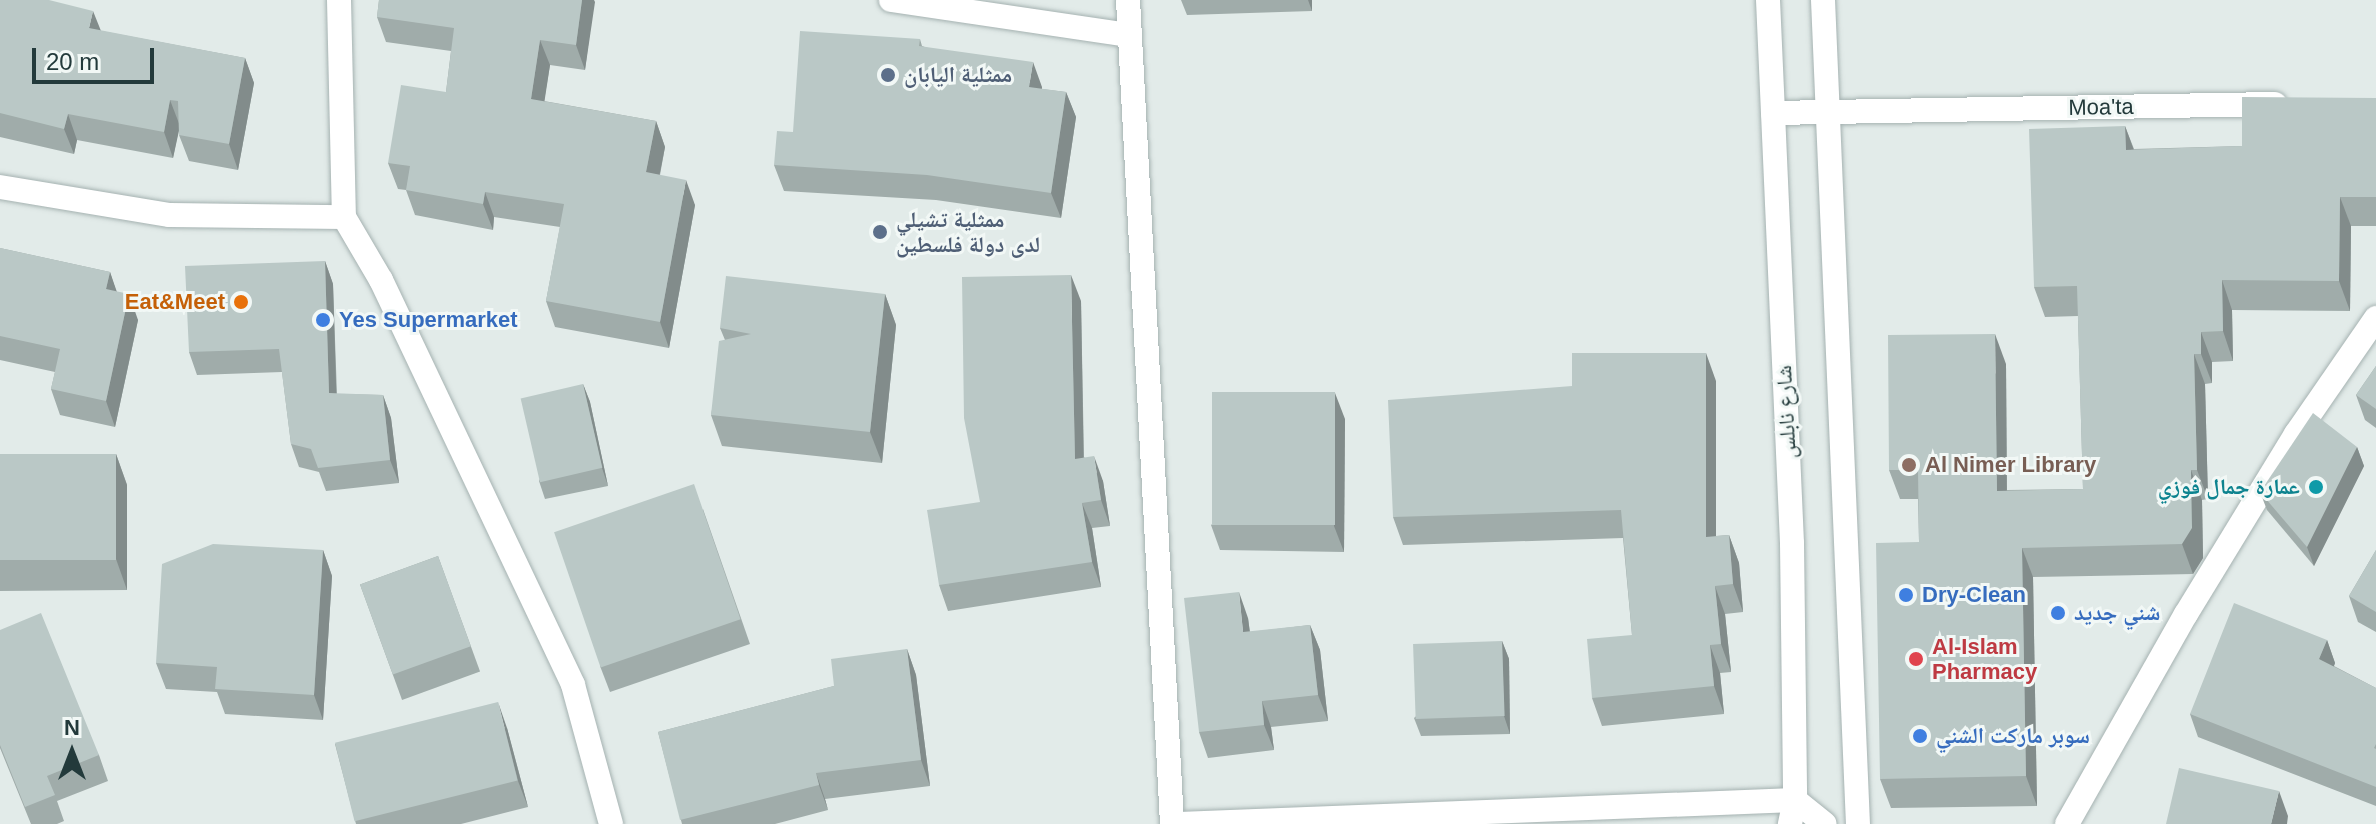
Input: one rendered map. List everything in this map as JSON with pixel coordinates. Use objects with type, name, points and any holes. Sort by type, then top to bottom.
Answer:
[{"type":"street","points":[[339,0],[344,217],[381,280],[573,685],[611,824]]},
{"type":"street","points":[[891,0],[1129,35]]},
{"type":"street","points":[[1128,0],[1172,824]]},
{"type":"street","name":"شارع نابلس","points":[[1768,0],[1792,543],[1793,812]]},
{"type":"street","points":[[1823,0],[1858,824]]},
{"type":"street","name":"Moa'ta","points":[[1773,113],[2298,103]]},
{"type":"street","points":[[0,187],[170,215],[344,217]]},
{"type":"street","points":[[2067,824],[2186,614],[2296,434],[2376,318]]},
{"type":"street","points":[[1179,824],[1793,812],[1825,824]]},
{"type":"building","points":[[0,0],[49,0],[93,11],[89,28],[245,58],[229,144],[179,135],[178,101],[170,100],[164,132],[68,114],[64,129],[0,113]]},
{"type":"building","points":[[379,0],[582,0],[576,45],[540,40],[531,99],[656,121],[646,172],[686,180],[660,322],[546,301],[564,204],[485,192],[483,204],[406,190],[410,166],[388,163],[401,85],[446,92],[454,28],[377,17]]},
{"type":"building","points":[[800,31],[920,39],[919,46],[1033,62],[1029,87],[1066,92],[1051,193],[927,175],[774,165],[777,131],[793,132]]},
{"type":"building","points":[[2242,97],[2376,98],[2376,197],[2340,197],[2339,281],[2222,280],[2223,331],[2201,332],[2201,354],[2194,354],[2197,470],[2191,470],[2192,528],[2182,544],[2022,548],[2026,776],[1880,779],[1876,543],[1919,542],[1918,470],[1889,470],[1888,335],[1995,334],[1997,491],[2083,489],[2077,286],[2034,287],[2029,129],[2125,126],[2126,150],[2242,146]]},
{"type":"building","points":[[0,248],[110,272],[106,289],[129,294],[106,401],[51,389],[60,349],[0,336]]},
{"type":"building","points":[[325,261],[329,393],[383,395],[390,460],[318,468],[311,449],[291,444],[279,349],[189,352],[185,266]]},
{"type":"building","points":[[1071,275],[1075,459],[1094,456],[1101,500],[1082,503],[1092,562],[939,585],[927,510],[980,502],[964,418],[962,277]]},
{"type":"building","points":[[726,276],[885,294],[870,432],[711,415],[719,341],[751,334],[720,328]]},
{"type":"building","points":[[1572,353],[1706,353],[1706,537],[1729,535],[1733,584],[1715,586],[1721,644],[1710,645],[1714,686],[1592,698],[1587,639],[1632,635],[1621,510],[1393,517],[1388,400],[1572,386]]},
{"type":"building","points":[[2376,366],[2376,409],[2356,395]]},
{"type":"building","points":[[583,384],[602,468],[540,482],[521,398]]},
{"type":"building","points":[[1212,392],[1335,392],[1335,525],[1212,525]]},
{"type":"building","name":"عمارة جمال فوزي","points":[[2313,413],[2357,447],[2307,547],[2260,492]]},
{"type":"building","points":[[0,454],[116,454],[116,560],[0,560]]},
{"type":"building","points":[[694,484],[741,619],[601,667],[554,532]]},
{"type":"building","points":[[213,544],[323,550],[314,695],[215,689],[217,667],[156,663],[162,564]]},
{"type":"building","points":[[2376,550],[2376,612],[2349,596]]},
{"type":"building","points":[[438,556],[471,646],[393,675],[360,584]]},
{"type":"building","points":[[1239,592],[1243,632],[1310,625],[1318,695],[1262,701],[1264,725],[1199,732],[1184,598]]},
{"type":"building","points":[[2234,603],[2327,640],[2319,659],[2376,688],[2376,787],[2190,714]]},
{"type":"building","points":[[41,613],[99,755],[47,776],[55,795],[25,807],[0,745],[0,630]]},
{"type":"building","points":[[1502,641],[1505,716],[1416,719],[1413,644]]},
{"type":"building","points":[[907,649],[921,760],[816,773],[819,785],[680,820],[658,732],[834,686],[831,659]]},
{"type":"building","points":[[498,702],[518,781],[355,821],[335,743]]},
{"type":"building","points":[[2179,768],[2279,791],[2271,824],[2166,824]]},
{"type":"place","name":"ممثلية اليابان","points":[[888,75]]},
{"type":"place","name":"ممثلية تشيلي لدى دولة فلسطين","points":[[880,232]]},
{"type":"place","name":"Eat&Meet","points":[[241,302]]},
{"type":"place","name":"Yes Supermarket","points":[[323,320]]},
{"type":"place","name":"Al Nimer Library","points":[[1909,465]]},
{"type":"place","name":"عمارة جمال فوزي","points":[[2316,487]]},
{"type":"place","name":"Dry-Clean","points":[[1906,595]]},
{"type":"place","name":"شني جديد","points":[[2058,613]]},
{"type":"place","name":"Al-Islam Pharmacy","points":[[1916,659]]},
{"type":"place","name":"سوبر ماركت الشني","points":[[1920,736]]}]
